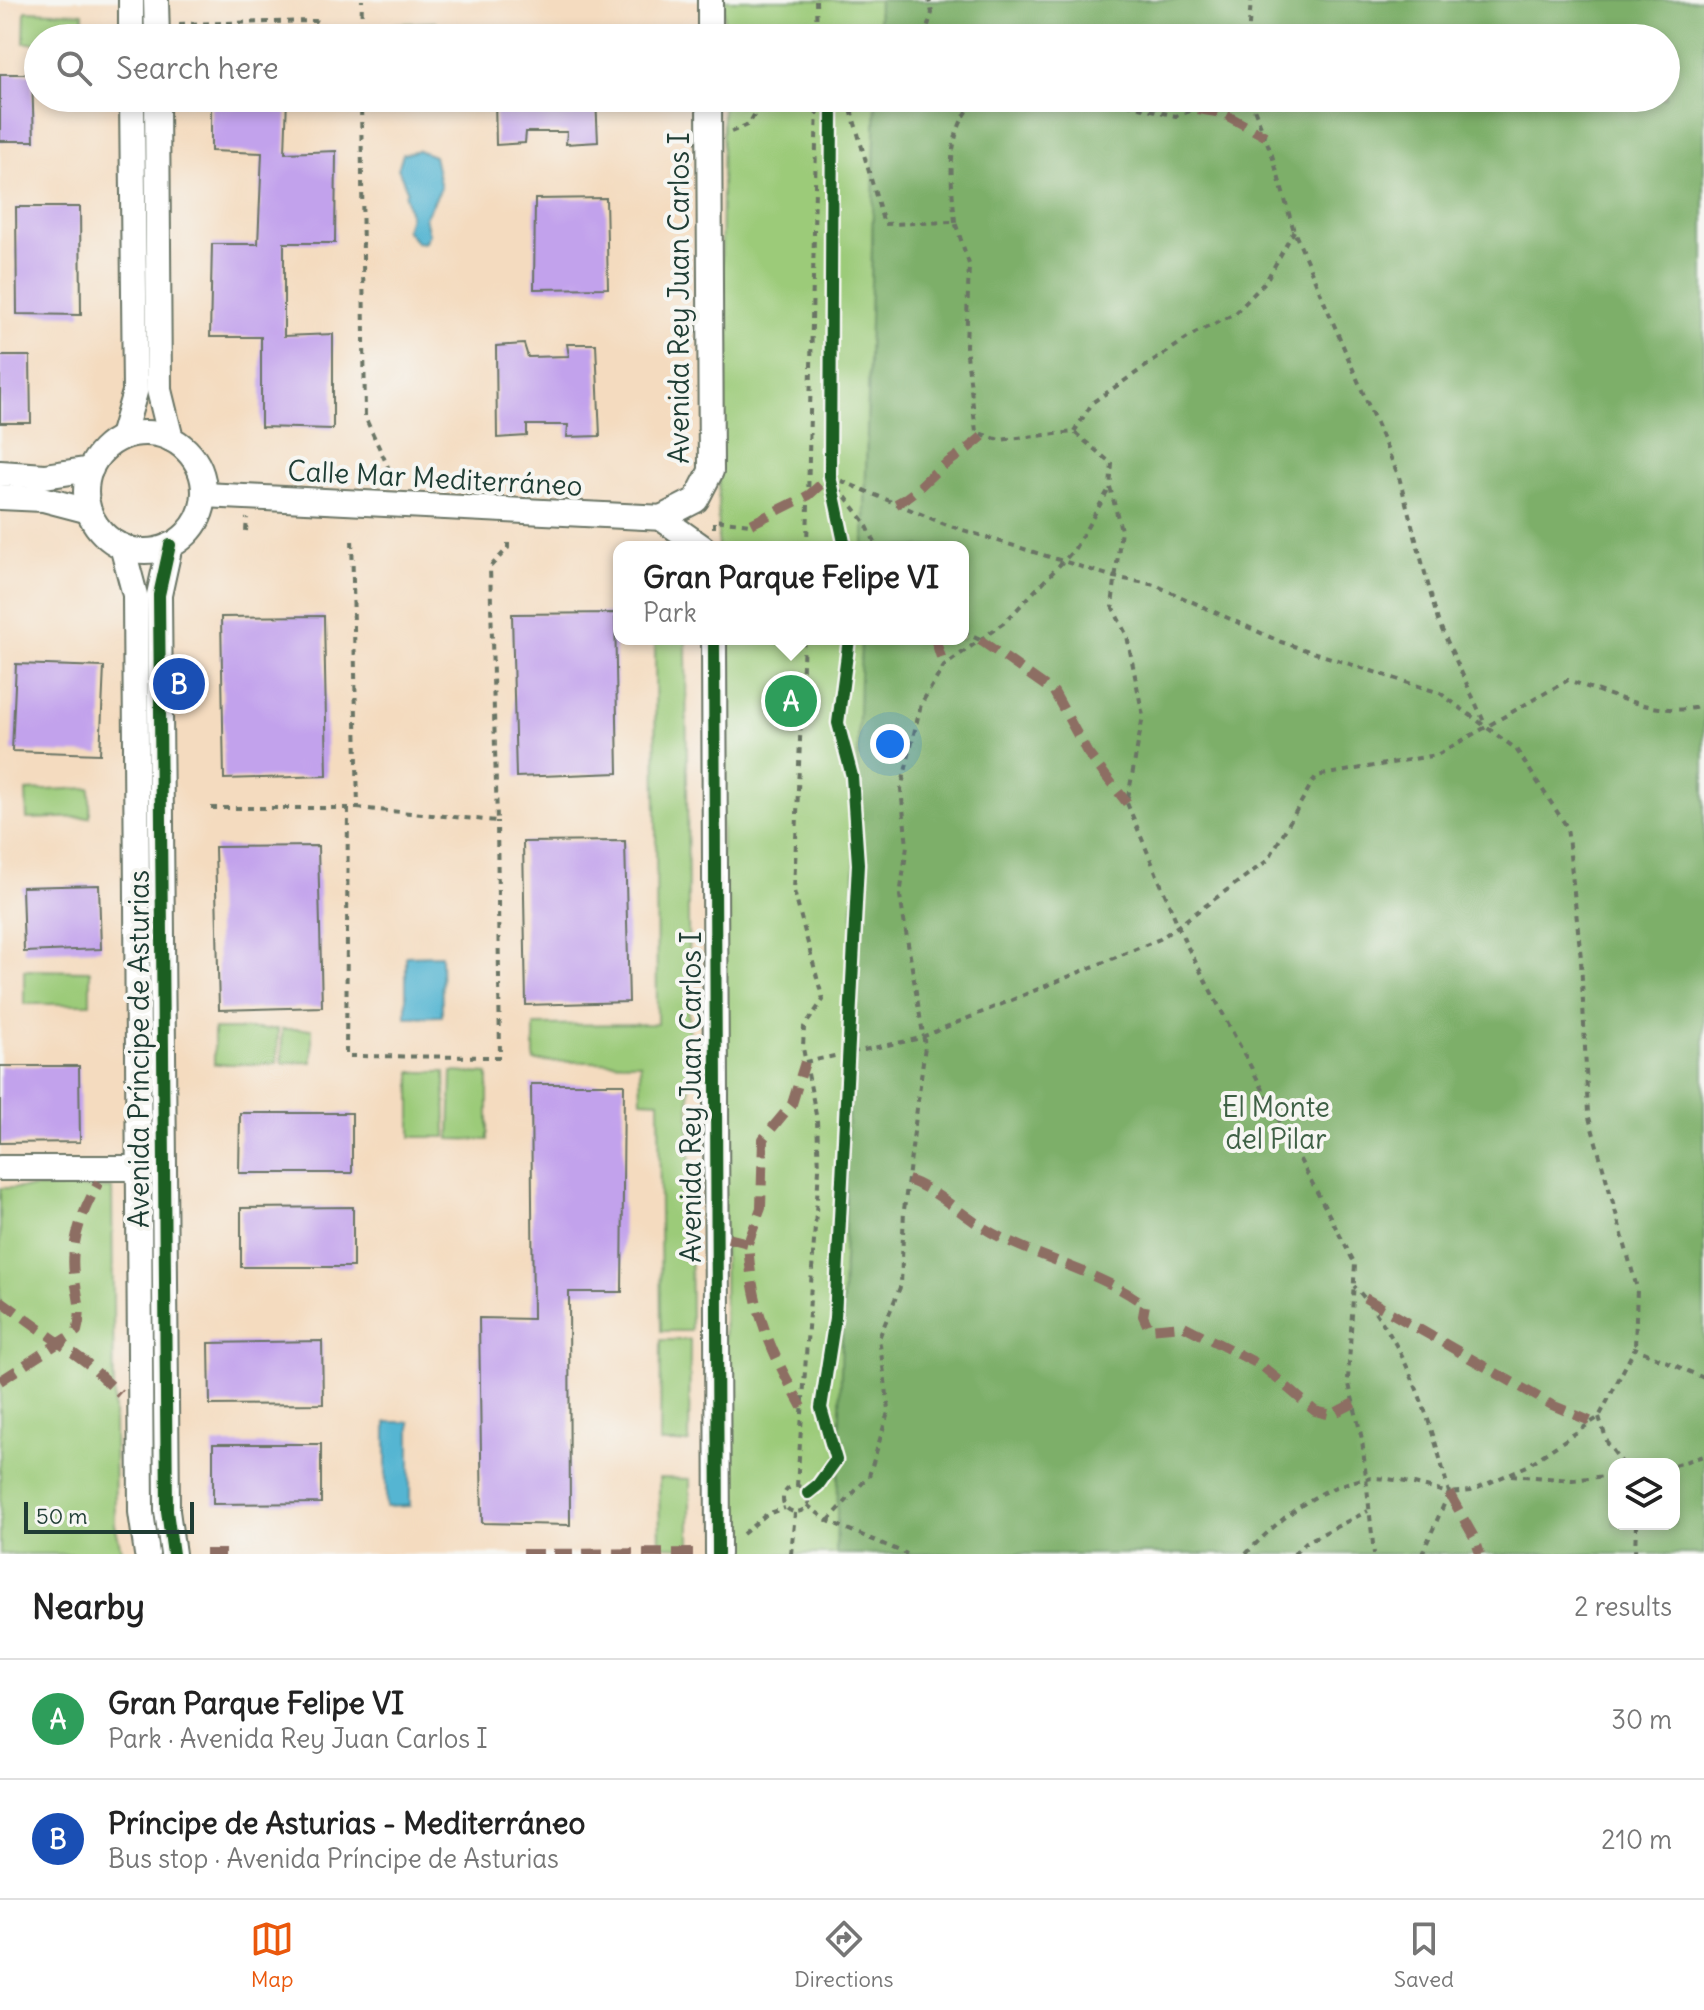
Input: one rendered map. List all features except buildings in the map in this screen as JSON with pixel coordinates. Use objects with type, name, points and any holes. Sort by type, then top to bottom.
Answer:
[{"type":"street","points":[[131,0],[131,24]]},
{"type":"street","points":[[156,0],[157,24]]},
{"type":"street","points":[[710,0],[710,24]]},
{"type":"street","points":[[122,437],[135,392],[132,112]]},
{"type":"street","points":[[157,112],[159,390],[171,439]]},
{"type":"street","name":"Avenida Rey Juan Carlos I","points":[[663,518],[696,500],[711,471],[709,112]]},
{"type":"street","points":[[155,434],[171,439],[196,462],[204,495],[193,524],[170,545],[146,551],[122,546],[108,538],[89,511],[87,483],[91,469],[98,456],[122,437],[155,434]]},
{"type":"street","points":[[0,473],[45,476],[91,469]]},
{"type":"street","name":"Calle Mar Mediterráneo","points":[[204,495],[663,518]]},
{"type":"street","points":[[0,497],[43,499],[89,511]]},
{"type":"street","points":[[663,518],[694,541]]},
{"type":"street","name":"Avenida Príncipe de Asturias","points":[[170,545],[159,595],[167,1511],[173,1554]]},
{"type":"street","name":"Avenida Príncipe de Asturias","points":[[122,546],[135,595],[141,1512],[147,1554]]},
{"type":"street","name":"Avenida Rey Juan Carlos I","points":[[714,645],[718,1554]]},
{"type":"street","points":[[0,1168],[139,1168]]},
{"type":"path","points":[[361,24],[362,0]]},
{"type":"path","points":[[816,0],[817,24]]},
{"type":"path","points":[[928,24],[932,13],[929,0]]},
{"type":"path","points":[[1249,24],[1251,0]]},
{"type":"path","points":[[217,24],[316,21],[321,24]]},
{"type":"path","points":[[361,112],[365,417],[389,469],[388,477]]},
{"type":"path","points":[[709,139],[749,124],[756,112]]},
{"type":"path","points":[[807,541],[817,112]]},
{"type":"path","points":[[852,112],[884,224],[955,222]]},
{"type":"path","points":[[964,112],[949,161],[955,222],[969,264],[966,346],[976,432],[999,440],[1074,432],[1112,464],[1110,487],[1121,530],[1112,606],[1127,636],[1143,716],[1127,803],[1178,926],[1232,1036],[1355,1264],[1348,1380],[1362,1439],[1374,1554]]},
{"type":"path","points":[[1160,112],[1176,116],[1187,112]]},
{"type":"path","points":[[1255,112],[1272,155],[1294,231],[1399,477],[1438,621],[1486,727]]},
{"type":"path","points":[[1074,432],[1093,402],[1195,333],[1235,314],[1266,281],[1294,231]]},
{"type":"path","points":[[830,461],[836,505]]},
{"type":"path","points":[[830,476],[865,522],[874,541]]},
{"type":"path","points":[[830,476],[947,525],[1114,577],[1155,585],[1281,642],[1440,693],[1516,749],[1567,827],[1581,958],[1588,1114],[1637,1288],[1635,1348],[1599,1417],[1527,1466],[1471,1491],[1449,1493],[1365,1478],[1327,1492],[1278,1520],[1246,1554]]},
{"type":"path","points":[[828,1521],[869,1476],[889,1409],[879,1338],[901,1285],[904,1210],[923,1036],[900,896],[907,846],[901,789],[921,704],[944,666],[1005,622],[1074,550],[1110,487]]},
{"type":"path","points":[[714,523],[714,520],[751,524]]},
{"type":"path","points":[[352,536],[357,808]]},
{"type":"path","points":[[348,808],[346,1056],[500,1057],[490,567],[508,548],[508,543]]},
{"type":"path","points":[[969,635],[980,640]]},
{"type":"path","points":[[791,1554],[795,1512],[808,1492],[819,1169],[817,1120],[805,1062],[804,1027],[823,1000],[794,891],[804,645]]},
{"type":"path","points":[[805,1062],[923,1036],[1046,989],[1160,939],[1268,860],[1316,776],[1437,755],[1568,680],[1641,705],[1695,708],[1704,705]]},
{"type":"path","points":[[211,808],[357,808],[497,821]]},
{"type":"path","points":[[846,1068],[847,1037]]},
{"type":"path","points":[[1354,1286],[1376,1310],[1407,1367],[1437,1446],[1449,1493],[1422,1554]]},
{"type":"path","points":[[1635,1348],[1704,1378]]},
{"type":"path","points":[[1599,1417],[1608,1444],[1618,1458]]},
{"type":"path","points":[[1680,1463],[1704,1456]]},
{"type":"path","points":[[1508,1474],[1572,1480],[1608,1476]]},
{"type":"path","points":[[786,1508],[785,1491],[808,1492]]},
{"type":"path","points":[[808,1492],[828,1521],[907,1554]]},
{"type":"path","points":[[739,1540],[767,1514],[786,1508],[795,1512]]},
{"type":"path","points":[[1294,1554],[1306,1542],[1368,1511]]},
{"type":"path","points":[[1635,1554],[1636,1530]]},
{"type":"green space","points":[[724,0],[879,0],[878,24],[724,24]]},
{"type":"green space","name":"El Monte del Pilar","points":[[879,0],[1704,0],[1704,1554],[836,1554],[861,645],[969,645],[969,541],[864,541],[876,112],[1680,112],[1680,24],[878,24]]},
{"type":"green space","points":[[25,11],[83,13],[83,24],[25,24]]},
{"type":"green space","points":[[435,22],[437,24],[395,24]]},
{"type":"green space","points":[[723,112],[876,112],[864,541],[718,541]]},
{"type":"green space","points":[[655,645],[686,645],[691,1331],[661,1331],[659,1101],[641,1100],[640,1063],[534,1061],[534,1025],[657,1024]]},
{"type":"green space","points":[[720,645],[861,645],[892,1554],[726,1554]]},
{"type":"green space","points":[[90,788],[90,817],[27,819],[26,791]]},
{"type":"green space","points":[[24,970],[90,971],[90,1004],[24,1004]]},
{"type":"green space","points":[[214,1029],[278,1029],[277,1064],[214,1064]]},
{"type":"green space","points":[[282,1029],[312,1029],[312,1062],[282,1063]]},
{"type":"green space","points":[[411,1072],[445,1072],[446,1137],[411,1137]]},
{"type":"green space","points":[[452,1072],[488,1074],[488,1140],[450,1139]]},
{"type":"green space","points":[[0,1188],[112,1188],[115,1524],[122,1554],[0,1554]]},
{"type":"green space","points":[[661,1340],[690,1340],[689,1443],[660,1443]]},
{"type":"green space","points":[[659,1478],[690,1479],[690,1547],[660,1546]]},
{"type":"water","points":[[418,150],[434,156],[441,188],[425,218],[429,234],[424,243],[416,242],[406,230],[410,216],[405,195],[407,190],[398,168],[403,154]]},
{"type":"water","points":[[441,955],[442,1016],[406,1017],[406,956]]},
{"type":"water","points":[[386,1422],[410,1422],[410,1506],[386,1507]]},
{"type":"marked path","points":[[1216,112],[1265,136]]},
{"type":"marked path","points":[[896,504],[984,435]]},
{"type":"marked path","points":[[751,524],[809,495],[830,476]]},
{"type":"marked path","points":[[980,640],[1054,692],[1087,752],[1127,803]]},
{"type":"marked path","points":[[937,645],[944,666]]},
{"type":"marked path","points":[[748,1243],[761,1208],[763,1139],[792,1104],[805,1062]]},
{"type":"marked path","points":[[908,1180],[931,1191],[998,1236],[1092,1275],[1128,1294],[1145,1305],[1143,1316],[1149,1329],[1184,1326],[1262,1366],[1315,1411],[1331,1415],[1354,1403]]},
{"type":"marked path","points":[[0,1381],[77,1331],[79,1310],[74,1250],[83,1215],[99,1182]]},
{"type":"marked path","points":[[728,1238],[748,1243],[754,1289],[764,1329],[802,1407]]},
{"type":"marked path","points":[[1365,1298],[1552,1405],[1590,1421]]},
{"type":"marked path","points":[[0,1300],[87,1363],[120,1394]]},
{"type":"marked path","points":[[1449,1493],[1480,1554]]},
{"type":"marked path","points":[[523,1554],[695,1553]]},
{"type":"marked path","points":[[205,1554],[232,1554]]},
{"type":"cycle path","points":[[832,112],[830,476],[844,541]]},
{"type":"cycle path","points":[[170,545],[159,595],[167,1511],[173,1554]]},
{"type":"cycle path","points":[[714,645],[718,1554]]},
{"type":"cycle path","points":[[808,1493],[818,1485],[836,1460],[821,1408],[835,1318],[858,864],[852,776],[838,723],[848,645]]},
{"type":"place","name":"Príncipe de Asturias - Mediterráneo","points":[[179,684]]},
{"type":"place","name":"Gran Parque Felipe VI","points":[[791,701]]}]
